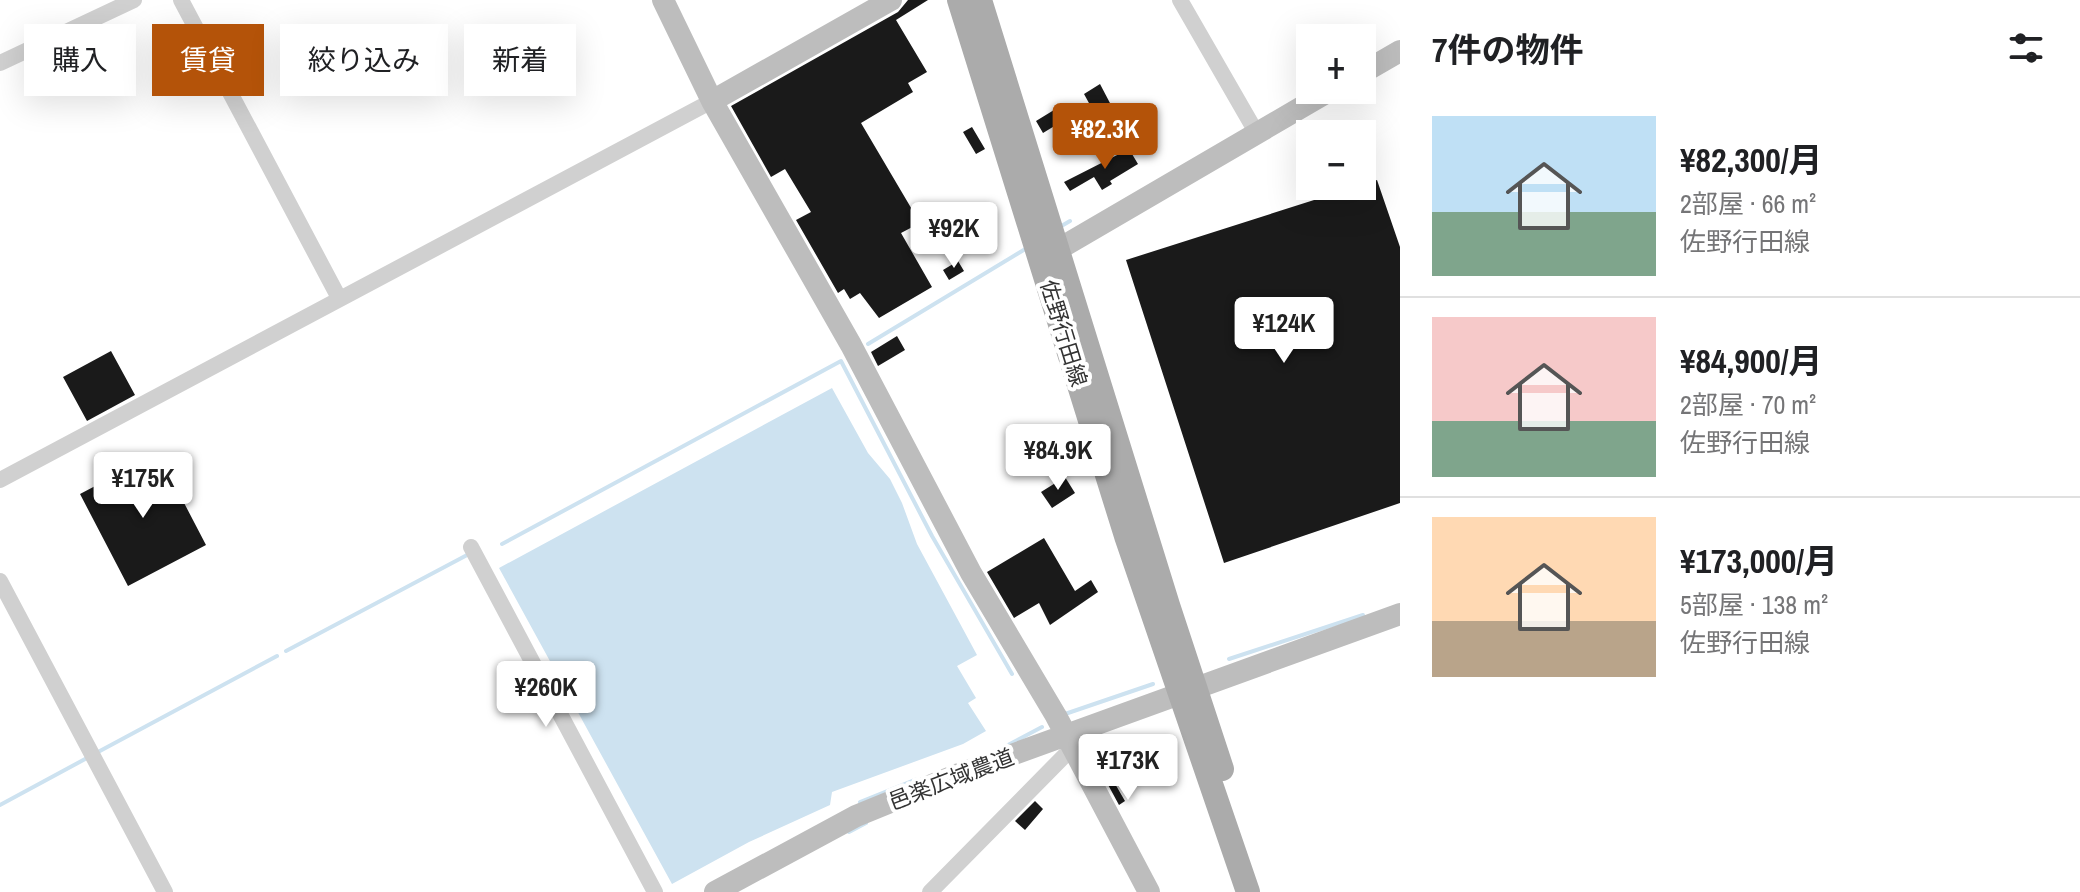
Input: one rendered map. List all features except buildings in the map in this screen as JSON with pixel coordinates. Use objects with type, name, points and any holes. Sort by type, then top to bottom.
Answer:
[{"type":"main road","name":"佐野行田線","points":[[959,0],[1126,536],[1188,690]]},
{"type":"main road","name":"佐野行田線","points":[[980,0],[1188,690],[1237,839],[1248,892]]},
{"type":"main road","name":"佐野行田線","points":[[1237,839],[1265,892]]},
{"type":"street","points":[[0,63],[134,0]]},
{"type":"street","points":[[181,0],[339,298]]},
{"type":"street","points":[[663,0],[712,101],[851,345],[971,573],[1069,741],[1149,892]]},
{"type":"street","points":[[0,480],[712,101],[891,0]]},
{"type":"street","points":[[1180,0],[1256,132]]},
{"type":"street","points":[[1376,65],[1400,51]]},
{"type":"street","points":[[1057,250],[1306,104]]},
{"type":"street","points":[[471,547],[655,892]]},
{"type":"street","points":[[0,581],[165,892]]},
{"type":"street","name":"邑楽広域農道","points":[[715,892],[856,816],[1069,741],[1188,690],[1400,614]]},
{"type":"street","points":[[930,892],[1069,741]]},
{"type":"water","points":[[832,388],[868,453],[890,479],[917,544],[977,655],[957,666],[976,698],[968,703],[986,731],[963,744],[832,792],[830,805],[749,842],[672,884],[499,568]]},
{"type":"waterway","points":[[1058,228],[1070,221]]},
{"type":"waterway","points":[[868,344],[1027,248]]},
{"type":"waterway","points":[[502,544],[841,361],[932,536],[1012,674]]},
{"type":"waterway","points":[[286,651],[469,554]]},
{"type":"waterway","points":[[1229,659],[1363,615]]},
{"type":"waterway","points":[[98,752],[277,656]]},
{"type":"waterway","points":[[1065,714],[1153,684]]},
{"type":"waterway","points":[[1008,745],[1042,727]]},
{"type":"waterway","points":[[0,805],[87,758]]},
{"type":"waterway","points":[[860,802],[917,779]]},
{"type":"waterway","points":[[849,832],[866,823]]}]
